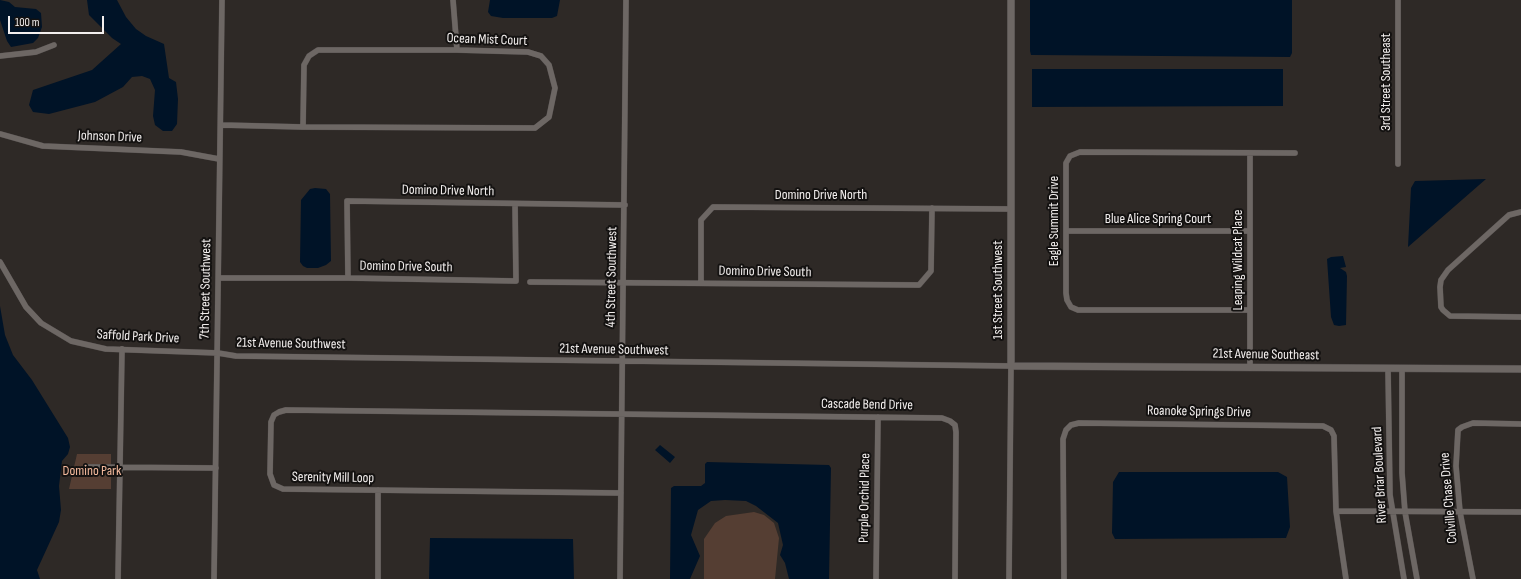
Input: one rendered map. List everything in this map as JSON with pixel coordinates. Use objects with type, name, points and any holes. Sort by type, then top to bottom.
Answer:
[{"type":"street","name":"7th Street Southwest","points":[[214,579],[222,0]]},
{"type":"street","points":[[453,0],[457,50]]},
{"type":"street","name":"4th Street Southwest","points":[[620,579],[626,0]]},
{"type":"street","name":"1st Street Southwest","points":[[1009,579],[1011,366],[1010,0]]},
{"type":"street","name":"3rd Street Southeast","points":[[1398,0],[1398,164]]},
{"type":"street","points":[[0,56],[36,52],[54,45]]},
{"type":"street","name":"Ocean Mist Court","points":[[220,126],[303,127],[535,128],[549,117],[555,88],[549,65],[541,56],[528,52],[457,50],[318,50],[309,56],[304,65],[303,127]]},
{"type":"street","name":"Johnson Drive","points":[[0,134],[43,146],[181,152],[220,159]]},
{"type":"street","name":"Eagle Summit Drive","points":[[1250,310],[1078,310],[1071,307],[1067,300],[1066,293],[1066,163],[1070,156],[1080,152],[1295,153]]},
{"type":"street","name":"Leaping Wildcat Place","points":[[1250,152],[1250,368]]},
{"type":"street","name":"Domino Drive North","points":[[348,278],[347,201],[625,205]]},
{"type":"street","name":"Domino Drive South","points":[[219,278],[348,278],[516,281],[515,204]]},
{"type":"street","name":"Domino Drive North","points":[[701,283],[701,220],[712,207],[1011,209]]},
{"type":"street","name":"Domino Drive South","points":[[530,282],[919,285],[931,271],[932,208]]},
{"type":"street","points":[[1521,212],[1509,215],[1448,270],[1441,280],[1440,287],[1442,310],[1450,316],[1521,317]]},
{"type":"street","name":"Blue Alice Spring Court","points":[[1066,231],[1250,231]]},
{"type":"street","name":"Saffold Park Drive","points":[[0,262],[26,307],[41,323],[71,341],[94,347],[218,353]]},
{"type":"street","points":[[118,579],[122,349]]},
{"type":"street","name":"21st Avenue Southwest","points":[[218,353],[236,356],[1011,366]]},
{"type":"street","name":"21st Avenue Southeast","points":[[1011,366],[1521,369]]},
{"type":"street","name":"River Briar Boulevard","points":[[1388,369],[1389,474],[1392,512],[1404,579]]},
{"type":"street","name":"River Briar Boulevard","points":[[1402,369],[1402,473],[1405,512],[1417,579]]},
{"type":"street","name":"Serenity Mill Loop","points":[[621,493],[283,489],[274,484],[270,474],[271,422],[274,415],[286,410],[622,414]]},
{"type":"street","name":"Cascade Bend Drive","points":[[622,414],[942,418],[950,420],[955,425],[956,432],[955,579]]},
{"type":"street","name":"Purple Orchid Place","points":[[876,579],[878,417]]},
{"type":"street","name":"Roanoke Springs Drive","points":[[1064,579],[1064,439],[1066,430],[1071,425],[1079,423],[1323,426],[1331,430],[1334,436],[1336,511],[1346,579]]},
{"type":"street","name":"Colville Chase Drive","points":[[1473,579],[1460,512],[1456,466],[1458,430],[1473,423],[1521,424]]},
{"type":"street","points":[[86,467],[216,468]]},
{"type":"street","points":[[378,490],[378,579]]},
{"type":"street","points":[[1336,511],[1521,512]]},
{"type":"green space","name":"Domino Park","points":[[77,454],[111,454],[111,489],[69,489]]},
{"type":"green space","points":[[754,512],[764,515],[774,523],[779,538],[775,579],[704,579],[704,539],[715,523],[726,516]]},
{"type":"water","points":[[0,0],[9,2],[15,7],[36,9],[41,13],[42,27],[38,38],[33,43],[11,47],[7,41],[0,20]]},
{"type":"water","points":[[87,0],[117,0],[126,17],[136,29],[146,36],[164,44],[169,78],[176,82],[178,99],[177,124],[172,131],[163,131],[155,125],[153,116],[155,90],[150,79],[142,76],[132,77],[123,87],[95,102],[49,114],[33,112],[29,105],[33,90],[92,70],[121,44],[112,38],[89,15]]},
{"type":"water","points":[[490,0],[560,0],[557,16],[552,18],[503,18],[491,16],[488,12]]},
{"type":"water","points":[[1030,0],[1292,0],[1292,53],[1290,57],[1031,55]]},
{"type":"water","points":[[1032,69],[1283,69],[1283,106],[1032,107]]},
{"type":"water","points":[[1486,179],[1408,247],[1411,188],[1415,181]]},
{"type":"water","points":[[310,189],[326,189],[330,194],[331,261],[318,268],[307,268],[300,262],[301,200]]},
{"type":"water","points":[[1343,256],[1346,267],[1340,268],[1346,272],[1347,276],[1346,325],[1339,326],[1334,325],[1331,317],[1327,259],[1331,257]]},
{"type":"water","points":[[0,306],[5,335],[13,355],[32,380],[68,438],[70,447],[68,454],[62,461],[59,486],[61,510],[59,522],[37,570],[40,579],[0,579]]},
{"type":"water","points":[[660,445],[675,457],[670,463],[655,450]]},
{"type":"water","points":[[707,462],[829,465],[831,468],[829,579],[789,579],[785,563],[780,555],[783,545],[778,523],[756,506],[746,501],[725,500],[711,501],[698,510],[691,535],[700,556],[690,579],[670,579],[671,488],[674,486],[701,486],[705,483],[705,464]]},
{"type":"water","points":[[1119,472],[1278,472],[1287,477],[1290,527],[1286,538],[1115,539],[1112,533],[1113,482]]},
{"type":"water","points":[[430,538],[573,539],[574,579],[429,579]]}]
